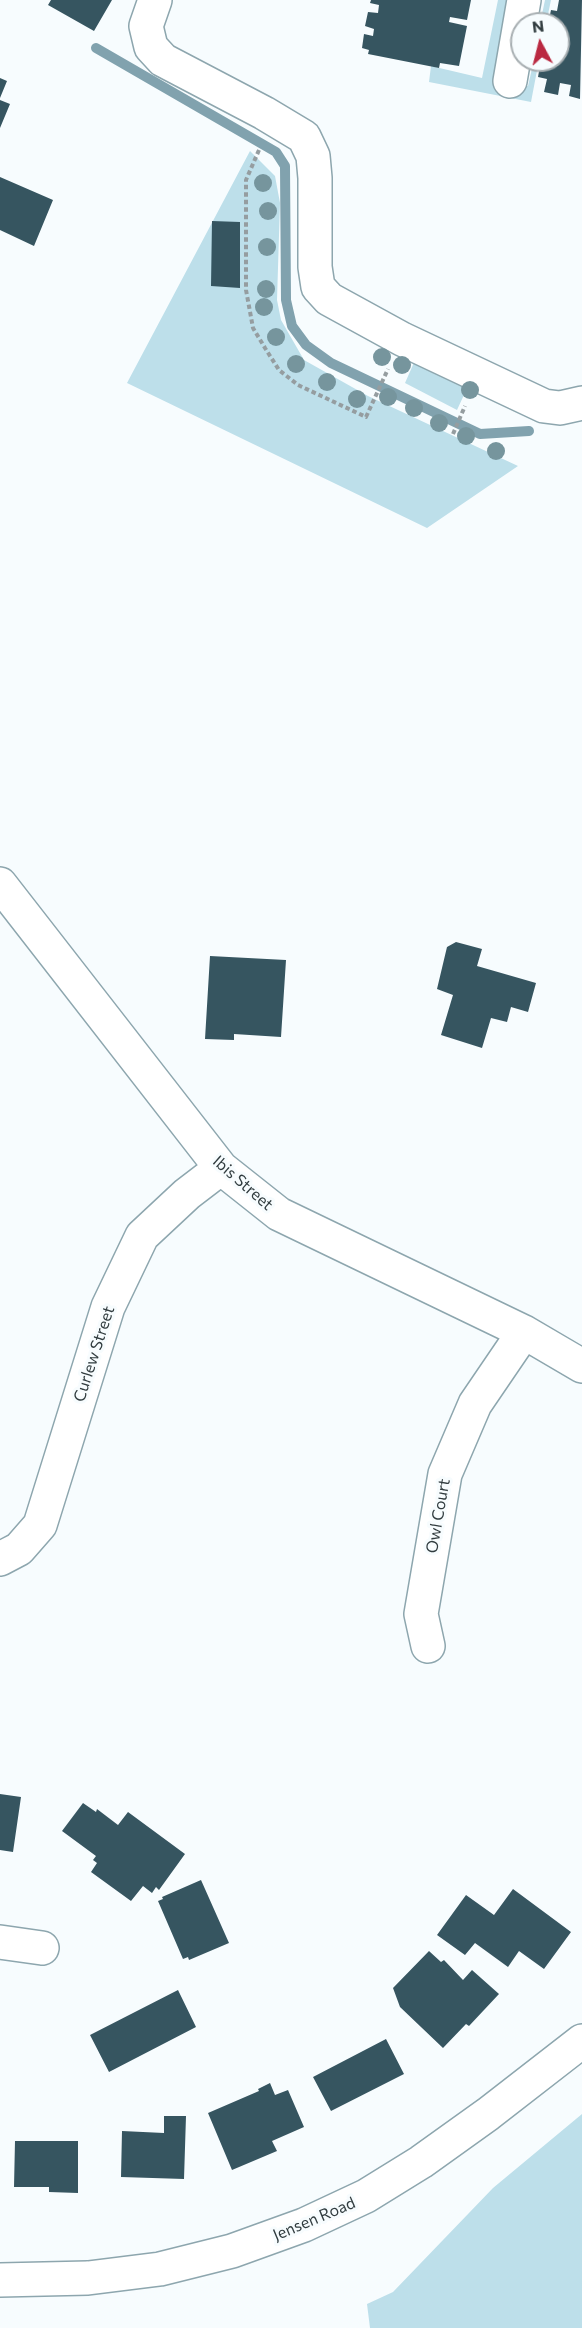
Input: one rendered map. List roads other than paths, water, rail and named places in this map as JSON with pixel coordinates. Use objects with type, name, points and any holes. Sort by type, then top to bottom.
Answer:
[{"type":"street","points":[[154,0],[146,26],[152,47],[163,60],[304,137],[313,156],[315,267],[318,287],[329,300],[402,339],[544,406],[560,408],[582,403]]},
{"type":"street","points":[[510,81],[524,0]]},
{"type":"street","name":"Ibis Street","points":[[0,884],[221,1168],[279,1214],[524,1332],[582,1366]]},
{"type":"street","name":"Curlew Street","points":[[0,1559],[19,1549],[40,1525],[108,1307],[142,1236],[187,1194],[221,1168]]},
{"type":"street","name":"Owl Court","points":[[428,1646],[421,1614],[445,1473],[475,1404],[524,1332]]},
{"type":"street","points":[[0,1942],[42,1948]]},
{"type":"street","name":"Jensen Road","points":[[0,2280],[88,2278],[160,2269],[232,2251],[304,2225],[366,2196],[421,2162],[488,2115],[582,2041]]},
{"type":"waterway","points":[[96,48],[276,152],[285,166],[286,300],[292,326],[306,345],[331,363],[480,434],[529,431]]}]
